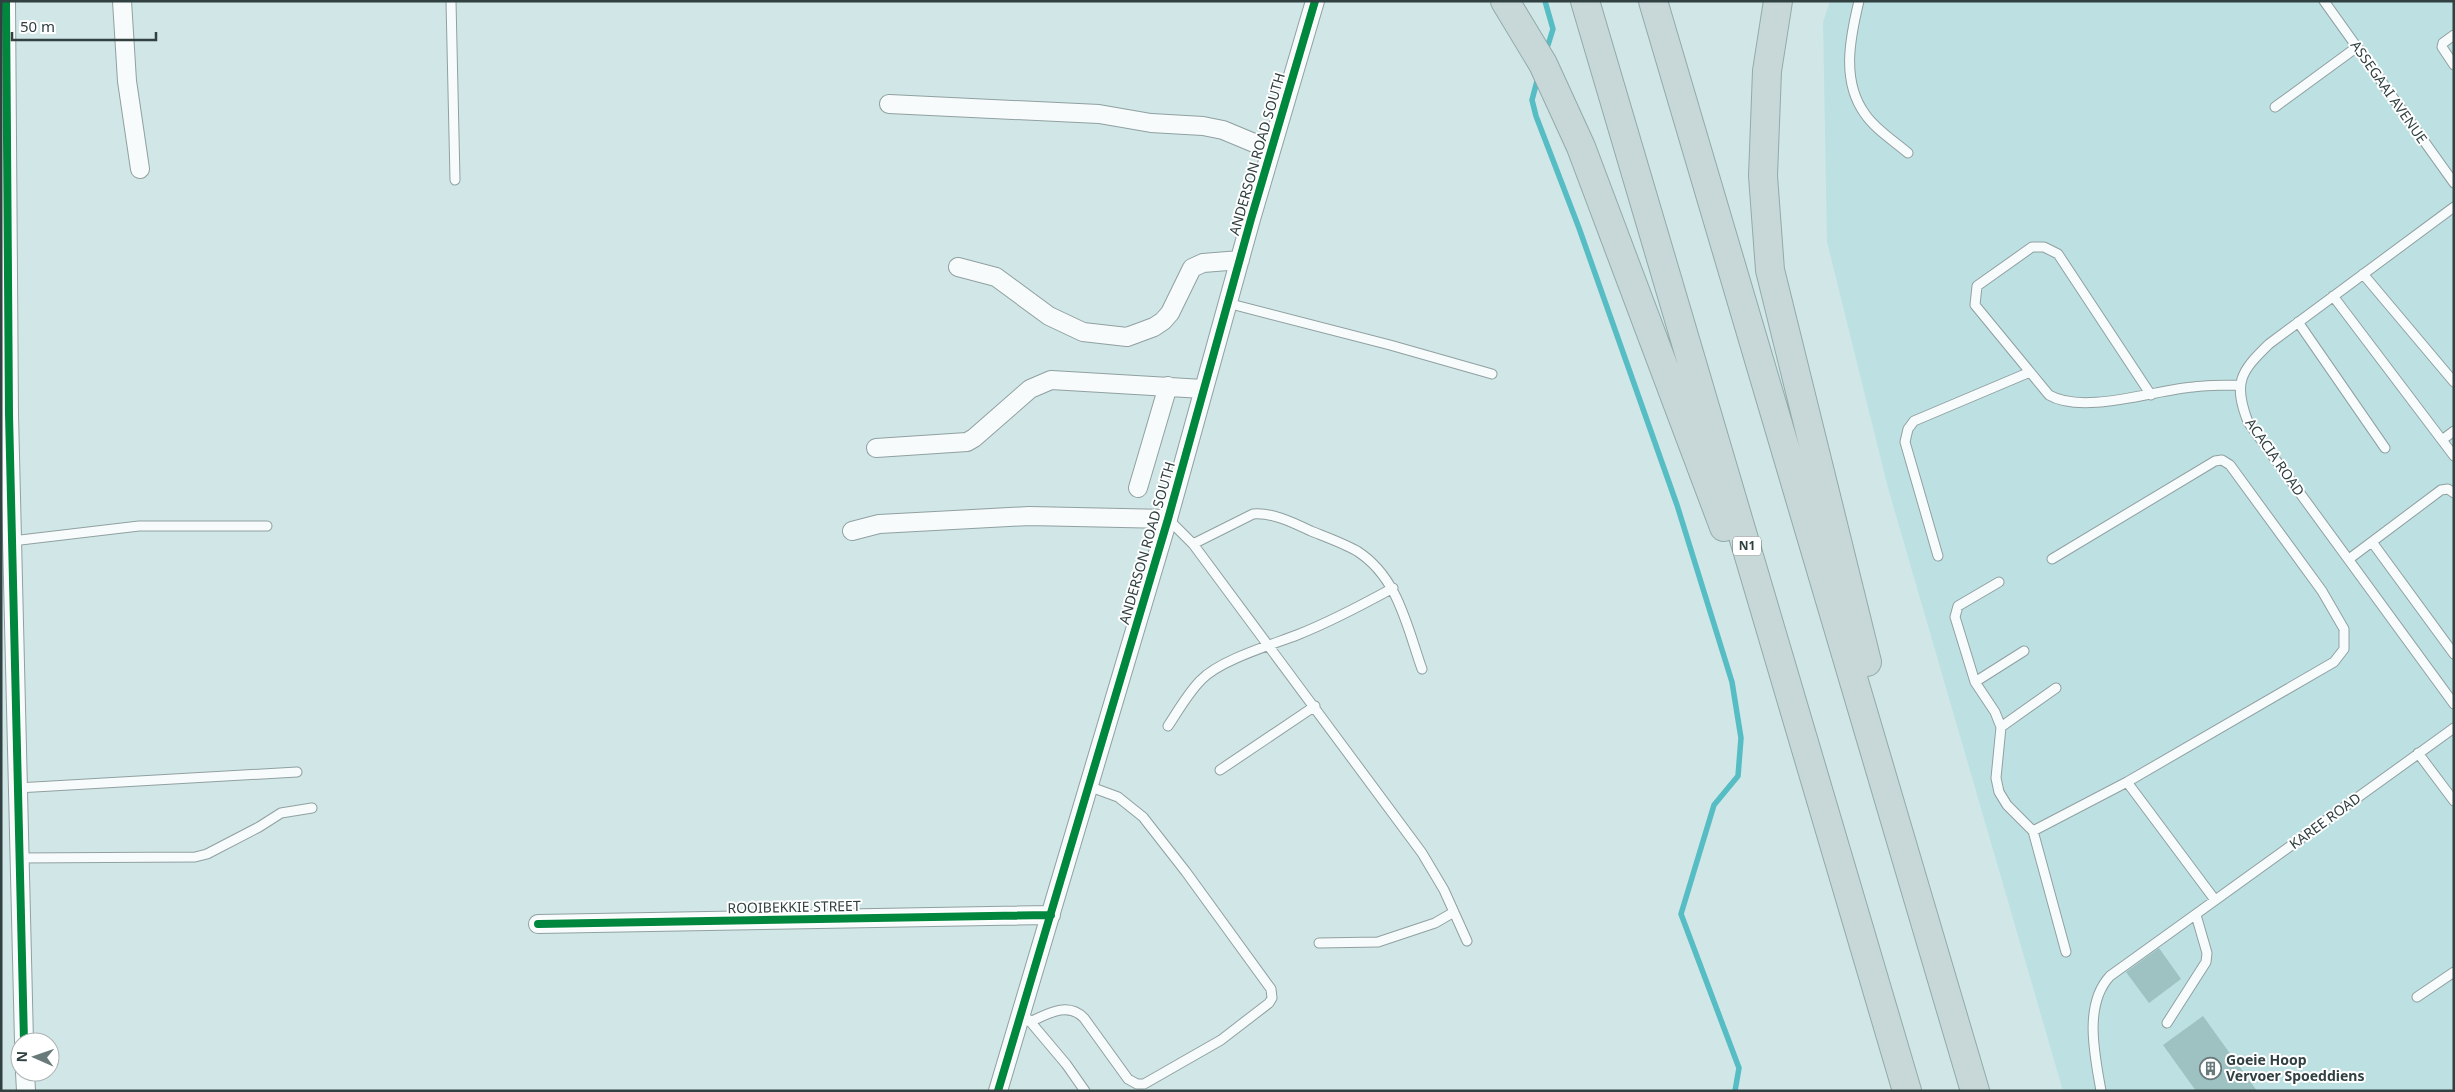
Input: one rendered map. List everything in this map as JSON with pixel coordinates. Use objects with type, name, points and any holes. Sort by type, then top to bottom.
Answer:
[{"type":"highway","points":[[1505,1],[1543,64],[1581,148],[1806,744]]},
{"type":"highway","name":"N1","points":[[1585,1],[1908,1091]]},
{"type":"highway","points":[[1653,1],[1975,1091]]},
{"type":"highway","points":[[1778,1],[1767,71],[1763,176],[1770,270],[1828,498],[1945,986]]},
{"type":"street","points":[[6,1],[5,396],[12,542],[10,648],[11,800],[18,858],[24,1032]]},
{"type":"street","points":[[122,1],[127,81],[140,169]]},
{"type":"street","name":"ANDERSON ROAD SOUTH","points":[[998,1091],[1025,1017],[1050,915],[1168,519],[1203,389],[1315,1]]},
{"type":"street","points":[[889,104],[1099,114],[1151,123],[1203,126],[1223,130],[1271,150]]},
{"type":"street","points":[[958,267],[996,277],[1049,316],[1083,332],[1127,338],[1154,327],[1163,321],[1170,313],[1192,268],[1203,263],[1240,260]]},
{"type":"street","points":[[876,448],[967,442],[1030,389],[1051,380],[1203,389]]},
{"type":"street","points":[[1138,488],[1168,386]]},
{"type":"street","points":[[852,530],[879,524],[1029,516],[1168,519]]},
{"type":"street","name":"ROOIBEKKIE STREET","points":[[538,924],[1050,915]]},
{"type":"lane","points":[[452,1],[455,180]]},
{"type":"lane","points":[[1859,1],[1848,62],[1853,91],[1865,115],[1908,153]]},
{"type":"lane","name":"ASSEGAAI AVENUE","points":[[2324,1],[2454,183]]},
{"type":"lane","points":[[2454,35],[2442,45],[2443,51],[2454,65]]},
{"type":"lane","points":[[2275,107],[2357,47]]},
{"type":"lane","points":[[2151,395],[2058,254],[2044,247],[2032,248],[1977,286],[1974,294],[1975,305],[2049,395],[2060,401],[2074,403],[2151,395],[2192,387],[2240,385],[2248,365],[2268,344],[2454,207]]},
{"type":"lane","points":[[2363,274],[2454,382]]},
{"type":"lane","points":[[2334,296],[2454,456]]},
{"type":"lane","points":[[1228,303],[1390,345],[1492,374]]},
{"type":"lane","points":[[2298,322],[2385,448]]},
{"type":"lane","points":[[1938,556],[1905,442],[1908,429],[1914,421],[2030,372]]},
{"type":"lane","name":"ACACIA ROAD","points":[[2240,385],[2241,404],[2248,422],[2454,704]]},
{"type":"lane","points":[[2442,440],[2454,431]]},
{"type":"lane","points":[[2033,831],[2127,782],[2334,662],[2344,649],[2344,629],[2322,591],[2230,464],[2222,460],[2215,461],[2052,559]]},
{"type":"lane","points":[[2349,559],[2441,490],[2448,489],[2454,493]]},
{"type":"lane","points":[[1193,544],[1253,514],[1266,514],[1292,522],[1356,551],[1373,564],[1393,588],[1422,669]]},
{"type":"lane","points":[[1168,519],[1193,544],[1315,706],[1422,853],[1454,912],[1467,941]]},
{"type":"lane","points":[[12,542],[139,526],[267,526]]},
{"type":"lane","points":[[2372,542],[2454,654]]},
{"type":"lane","points":[[1999,582],[1956,608],[1955,617],[1975,682],[1995,712],[2001,728],[1996,778],[2000,792],[2007,805],[2033,831],[2066,952]]},
{"type":"lane","points":[[1168,726],[1201,680],[1213,670],[1269,644],[1297,635],[1393,588]]},
{"type":"lane","points":[[1975,682],[2024,651]]},
{"type":"lane","points":[[2001,728],[2056,688]]},
{"type":"lane","points":[[1220,770],[1315,706]]},
{"type":"lane","name":"KAREE ROAD","points":[[2101,1091],[2094,1054],[2096,996],[2101,986],[2110,976],[2454,728]]},
{"type":"lane","points":[[2418,753],[2454,801]]},
{"type":"lane","points":[[11,800],[297,772]]},
{"type":"lane","points":[[2127,782],[2215,900]]},
{"type":"lane","points":[[1085,1091],[1066,1064],[1025,1017],[1056,1010],[1076,1011],[1084,1018],[1128,1079],[1137,1084],[1144,1084],[1221,1040],[1269,1003],[1272,998],[1271,989],[1143,817],[1118,798],[1088,786]]},
{"type":"lane","points":[[18,858],[195,857],[207,854],[260,827],[281,813],[312,808]]},
{"type":"lane","points":[[1319,943],[1378,942],[1435,923],[1454,912]]},
{"type":"lane","points":[[2167,1023],[2206,962],[2207,953],[2196,915]]},
{"type":"lane","points":[[2417,997],[2454,972]]},
{"type":"shaded area","points":[[1830,1],[2454,1],[2454,1091],[2063,1091],[1888,488],[1827,242],[1823,22]]},
{"type":"building","points":[[2159,948],[2181,979],[2149,1003],[2126,972]]},
{"type":"building","name":"Goeie Hoop Vervoer Spoeddiens","points":[[2203,1016],[2257,1091],[2196,1091],[2163,1045]]},
{"type":"waterway","points":[[1545,1],[1553,29],[1548,45]]},
{"type":"waterway","points":[[1537,81],[1532,100],[1536,116],[1579,228],[1677,505],[1732,682],[1741,738],[1738,776],[1714,805],[1681,914],[1739,1068],[1735,1091]]},
{"type":"cycle path","points":[[6,1],[9,414],[24,1032]]},
{"type":"cycle path","points":[[998,1091],[1168,519],[1251,219],[1315,1]]},
{"type":"cycle path","points":[[538,924],[1051,915]]},
{"type":"place","name":"Goeie Hoop Vervoer Spoeddiens","points":[[2210,1068]]}]
